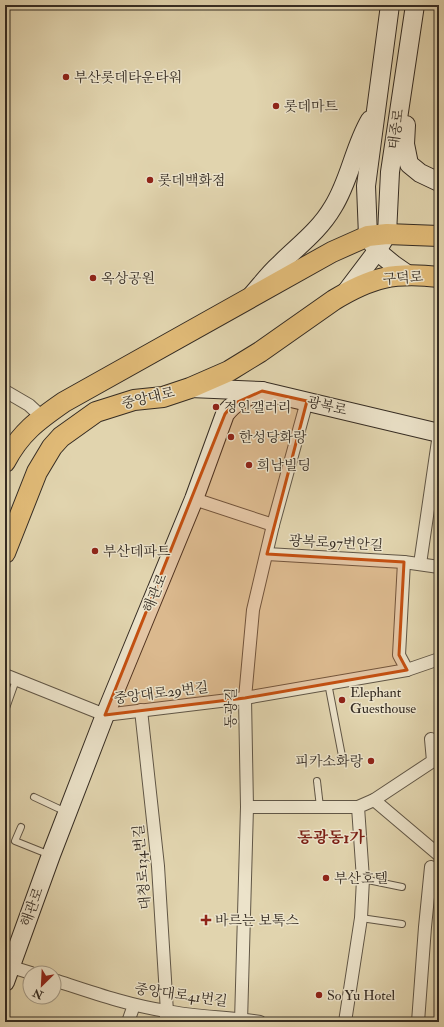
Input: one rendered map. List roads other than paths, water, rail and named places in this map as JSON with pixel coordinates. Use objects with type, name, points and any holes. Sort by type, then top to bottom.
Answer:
[{"type":"main road","name":"태종로","points":[[378,240],[366,186],[390,5]]},
{"type":"main road","name":"태종로","points":[[378,240],[390,172],[415,5]]},
{"type":"main road","points":[[401,95],[406,123],[405,144],[409,164],[420,173],[439,182]]},
{"type":"main road","points":[[250,298],[278,265],[308,238],[333,207],[349,172],[362,133],[376,109]]},
{"type":"main road","points":[[5,462],[20,436],[42,417],[64,402],[332,252],[378,240],[439,236]]},
{"type":"main road","points":[[378,240],[394,265],[407,274]]},
{"type":"main road","points":[[346,292],[378,240]]},
{"type":"main road","name":"구덕로","points":[[346,292],[374,280],[392,276],[407,274],[439,277]]},
{"type":"main road","name":"중앙대로","points":[[5,553],[37,472],[52,446],[61,437],[96,412],[134,400],[163,397],[190,388],[229,371],[260,352],[346,292]]},
{"type":"main road","name":"광복로","points":[[190,388],[262,391],[439,433]]},
{"type":"main road","name":"해관로","points":[[7,971],[105,715],[194,499],[225,414],[233,404],[262,391]]},
{"type":"street","points":[[5,391],[29,405],[42,417]]},
{"type":"street","name":"동광길","points":[[241,1020],[247,807],[245,698],[253,610],[273,525],[307,401]]},
{"type":"street","name":"광복로","points":[[420,564],[439,433]]},
{"type":"street","points":[[194,499],[273,525]]},
{"type":"street","name":"광복로97번안길","points":[[267,554],[404,562],[439,567]]},
{"type":"street","points":[[404,562],[399,654],[407,670]]},
{"type":"street","name":"중앙대로29번길","points":[[11,677],[105,715],[245,698],[407,670],[439,659]]},
{"type":"street","name":"대청로134번길","points":[[141,710],[158,866],[166,1017]]},
{"type":"street","points":[[247,807],[358,807],[374,800],[433,761],[431,739]]},
{"type":"street","points":[[374,800],[439,855]]},
{"type":"street","points":[[345,1022],[362,918],[363,879],[358,807]]},
{"type":"street","points":[[418,1022],[431,867]]},
{"type":"street","points":[[7,971],[22,972]]},
{"type":"street","name":"중앙대로41번길","points":[[62,982],[134,1005],[166,1017],[260,1022]]},
{"type":"street","points":[[128,1022],[134,1005]]},
{"type":"lane","name":"중앙대로29번길","points":[[5,711],[11,677]]},
{"type":"lane","points":[[328,683],[342,756]]},
{"type":"lane","points":[[318,781],[320,807]]},
{"type":"lane","points":[[34,797],[68,813]]},
{"type":"lane","points":[[21,827],[14,841],[51,855]]},
{"type":"lane","points":[[363,879],[402,887]]},
{"type":"lane","points":[[362,918],[402,924]]},
{"type":"place","name":"부산롯데타운타워","points":[[66,77]]},
{"type":"place","name":"롯데마트","points":[[276,106]]},
{"type":"place","name":"롯데백화점","points":[[150,180]]},
{"type":"place","name":"옥상공원","points":[[93,278]]},
{"type":"place","name":"정인갤러리","points":[[216,407]]},
{"type":"place","name":"한성당화랑","points":[[231,437]]},
{"type":"place","name":"희남빌딩","points":[[249,465]]},
{"type":"place","name":"부산데파트","points":[[95,551]]},
{"type":"place","name":"Elephant Guesthouse","points":[[342,700]]},
{"type":"place","name":"피카소화랑","points":[[371,761]]},
{"type":"place","name":"부산호텔","points":[[326,878]]},
{"type":"place","name":"바르는 보톡스","points":[[206,920]]},
{"type":"place","name":"So Yu Hotel","points":[[319,995]]},
{"type":"district","name":"동광동1가","points":[[331,838]]}]
